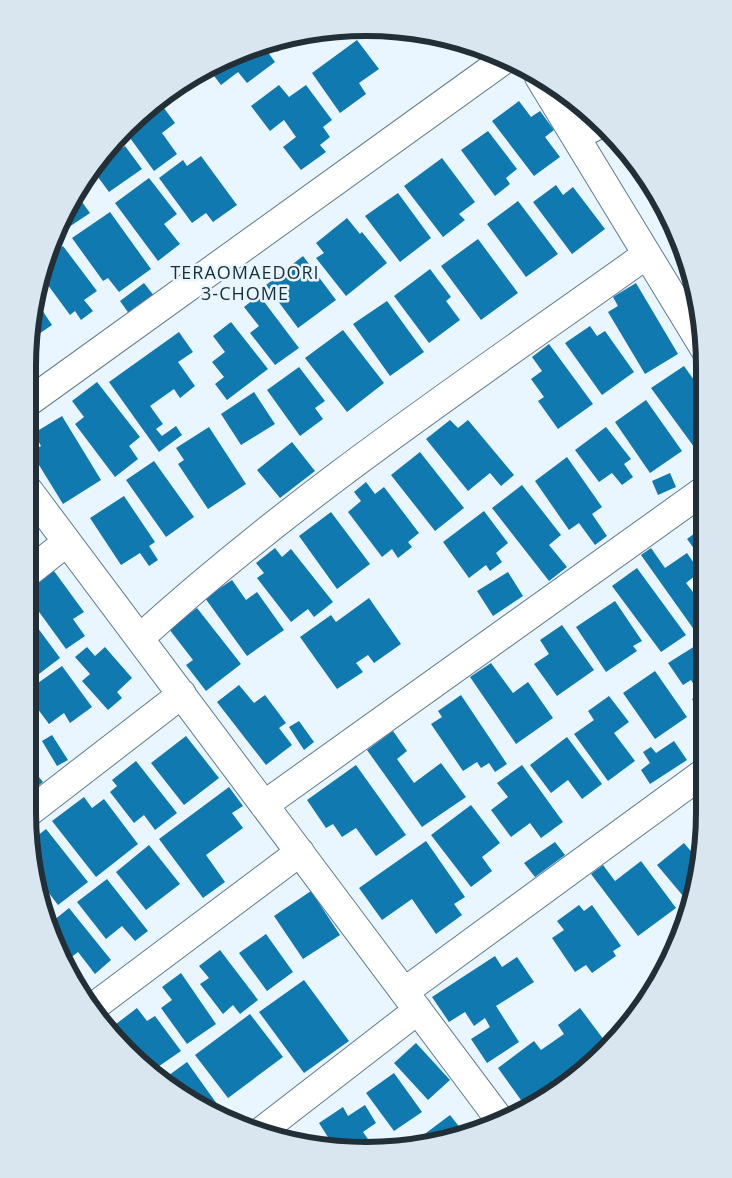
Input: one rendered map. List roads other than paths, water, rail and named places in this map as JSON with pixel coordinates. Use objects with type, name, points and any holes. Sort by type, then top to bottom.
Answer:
[{"type":"street","points":[[36,397],[498,64]]},
{"type":"street","points":[[548,91],[694,332]]},
{"type":"street","points":[[576,136],[593,127]]},
{"type":"street","points":[[140,638],[200,583],[367,456],[646,255]]},
{"type":"street","points":[[264,805],[696,496]]},
{"type":"street","points":[[36,500],[496,1115]]},
{"type":"street","points":[[36,567],[68,542]]},
{"type":"street","points":[[36,807],[182,694]]},
{"type":"street","points":[[267,1126],[411,1001],[696,779]]},
{"type":"street","points":[[98,1004],[300,852]]},
{"type":"district","name":"TERAOMAEDORI 3-CHOME","points":[[245,282]]}]
